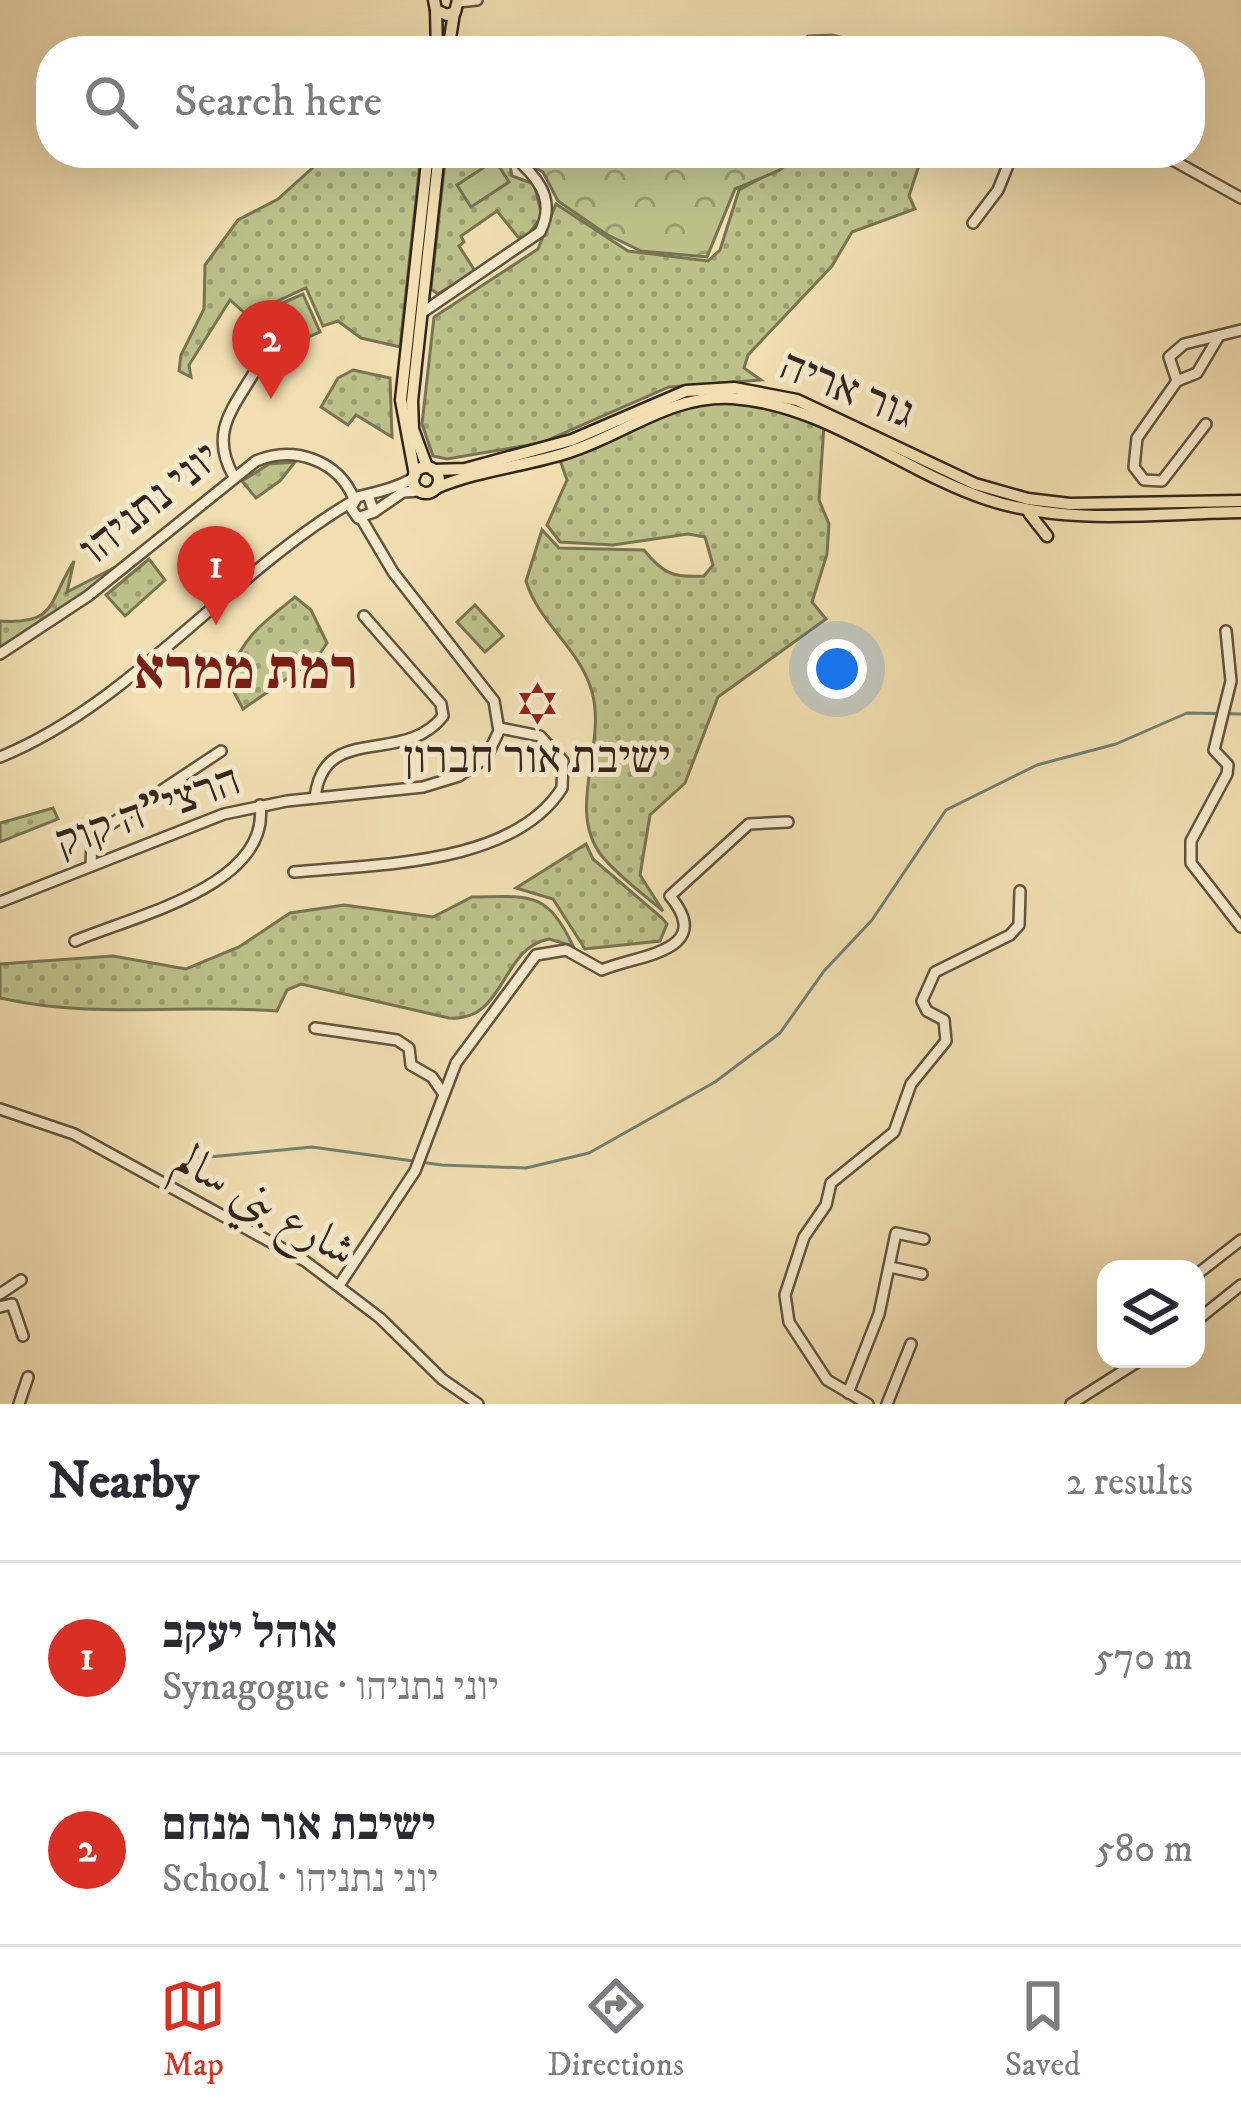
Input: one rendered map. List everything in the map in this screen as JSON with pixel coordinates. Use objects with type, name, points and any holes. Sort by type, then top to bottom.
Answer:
[{"type":"main road","points":[[435,5],[443,15],[457,4]]},
{"type":"main road","points":[[451,36],[457,4]]},
{"type":"main road","points":[[435,5],[436,36]]},
{"type":"main road","points":[[421,491],[414,476],[401,400],[426,168]]},
{"type":"main road","points":[[436,488],[418,452],[412,414],[437,168]]},
{"type":"main road","name":"גור אריה","points":[[430,468],[465,469],[556,445],[686,391],[734,388],[797,400],[975,484],[1028,499],[1070,504],[1241,501]]},
{"type":"main road","name":"גור אריה","points":[[421,491],[564,454],[650,413],[717,398],[793,411],[971,494],[1021,508],[1069,514],[1241,512]]},
{"type":"main road","points":[[414,476],[430,468]]},
{"type":"main road","points":[[1021,508],[1047,536]]},
{"type":"street","points":[[457,4],[477,0]]},
{"type":"street","points":[[423,313],[533,239],[544,226],[546,196],[525,168]]},
{"type":"street","points":[[974,223],[998,190],[1007,168]]},
{"type":"street","points":[[1187,168],[1241,198]]},
{"type":"street","points":[[424,295],[442,301]]},
{"type":"street","points":[[1177,381],[1169,357],[1184,344],[1241,330]]},
{"type":"street","points":[[1206,424],[1162,481],[1144,480],[1134,467],[1137,438],[1177,381],[1197,373],[1219,337]]},
{"type":"street","points":[[234,477],[221,452],[220,434],[259,364]]},
{"type":"street","name":"יוני נתניהו","points":[[0,654],[88,596],[256,461],[288,453],[320,462],[360,497]]},
{"type":"street","points":[[0,754],[28,743],[133,674],[315,521],[414,476]]},
{"type":"street","points":[[315,521],[366,516],[404,492],[421,491]]},
{"type":"street","points":[[294,872],[445,855],[492,840],[531,819],[562,788],[563,761],[540,736],[500,728],[483,683],[376,543],[360,497]]},
{"type":"street","points":[[360,497],[366,516]]},
{"type":"street","points":[[315,798],[320,773],[332,758],[408,740],[443,716],[441,704],[364,616]]},
{"type":"street","points":[[1226,632],[1231,681],[1214,750],[1228,765],[1227,774],[1191,842],[1191,863],[1241,927]]},
{"type":"street","name":"הרצי\"ה קוק","points":[[0,902],[190,825],[260,805],[448,780],[486,758],[500,728]]},
{"type":"street","points":[[91,866],[92,840],[99,832],[221,751]]},
{"type":"street","points":[[75,941],[236,871],[256,841],[260,805]]},
{"type":"street","points":[[340,1284],[415,1171],[456,1063],[536,955],[566,950],[602,970],[667,953],[680,940],[683,921],[670,896],[749,824],[788,822]]},
{"type":"street","points":[[868,1404],[826,1380],[788,1322],[785,1295],[793,1268],[804,1237],[826,1204],[831,1183],[894,1132],[911,1084],[946,1040],[944,1020],[927,1011],[922,1001],[935,972],[1010,935],[1018,925],[1020,891]]},
{"type":"street","points":[[315,1028],[397,1040],[409,1048],[411,1064],[432,1077],[443,1093]]},
{"type":"street","name":"شارع بني سالم","points":[[0,1109],[74,1134],[340,1284],[474,1403]]},
{"type":"street","points":[[848,1394],[879,1314],[896,1233],[924,1239]]},
{"type":"street","points":[[1205,1268],[1241,1240]]},
{"type":"street","points":[[890,1267],[922,1274]]},
{"type":"street","points":[[0,1294],[21,1280]]},
{"type":"street","points":[[1205,1314],[1241,1285]]},
{"type":"street","points":[[22,1336],[6,1305],[26,1300]]},
{"type":"street","points":[[887,1404],[911,1344]]},
{"type":"street","points":[[1071,1404],[1128,1368]]},
{"type":"street","points":[[19,1404],[28,1377]]},
{"type":"green space","points":[[312,168],[419,168],[400,347],[361,338],[338,321],[323,326],[306,288],[247,315],[230,300],[189,365],[191,377],[179,371],[181,355],[204,309],[205,265],[238,220],[278,199]]},
{"type":"green space","points":[[444,168],[510,168],[512,176],[534,184],[542,216],[526,238],[518,237],[497,211],[461,236],[464,242],[459,246],[475,271],[438,294],[431,289]]},
{"type":"green space","points":[[483,168],[500,168],[509,182],[471,207],[457,185]]},
{"type":"green space","points":[[536,168],[782,168],[735,189],[707,257],[641,251],[606,234],[558,201],[543,172]]},
{"type":"green space","points":[[779,168],[918,168],[909,196],[915,209],[852,232],[832,266],[748,355],[744,368],[761,380],[669,387],[541,443],[447,459],[433,456],[422,424],[434,317],[538,249],[556,204],[628,251],[708,261],[720,250],[739,190]]},
{"type":"green space","points":[[303,294],[320,332],[274,352],[257,314]]},
{"type":"green space","points":[[353,370],[390,378],[392,437],[356,415],[348,425],[321,407],[338,378]]},
{"type":"green space","points":[[721,402],[765,406],[824,425],[819,500],[829,524],[827,554],[812,602],[826,619],[718,697],[685,783],[650,815],[640,875],[663,911],[608,863],[591,837],[587,797],[595,733],[592,692],[526,581],[542,530],[559,548],[644,550],[670,573],[704,576],[713,565],[705,537],[688,534],[613,545],[560,542],[547,525],[567,480],[560,460],[658,418]]},
{"type":"green space","points":[[295,462],[280,481],[256,498],[242,481],[269,464]]},
{"type":"green space","points":[[133,558],[37,630],[0,648],[0,621],[42,615],[74,561],[67,592]]},
{"type":"green space","points":[[149,559],[165,580],[125,616],[106,595]]},
{"type":"green space","points":[[295,597],[311,610],[327,643],[317,658],[243,709],[227,679],[233,664],[254,632]]},
{"type":"green space","points":[[475,605],[503,636],[485,652],[457,622]]},
{"type":"green space","points":[[53,808],[58,819],[0,842],[0,823]]},
{"type":"green space","points":[[586,844],[593,859],[667,924],[660,941],[585,949],[553,899],[516,888]]},
{"type":"green space","points":[[472,897],[534,900],[554,915],[573,946],[549,939],[533,945],[493,997],[468,1016],[449,1018],[301,984],[287,990],[277,1011],[68,1008],[0,998],[0,964],[113,956],[186,969],[239,947],[290,913],[344,905],[433,917]]},
{"type":"waterway","points":[[199,1158],[312,1147],[442,1165],[526,1168],[589,1153],[715,1082],[780,1033],[824,971],[872,920],[946,810],[1037,765],[1116,744],[1187,713],[1241,714]]},
{"type":"place","name":"ישיבת אור מנחם","points":[[271,399]]},
{"type":"place","name":"אוהל יעקב","points":[[216,625]]},
{"type":"place","name":"ישיבת אור חברון","points":[[537,703]]},
{"type":"district","name":"רמת ממרא","points":[[246,671]]}]
